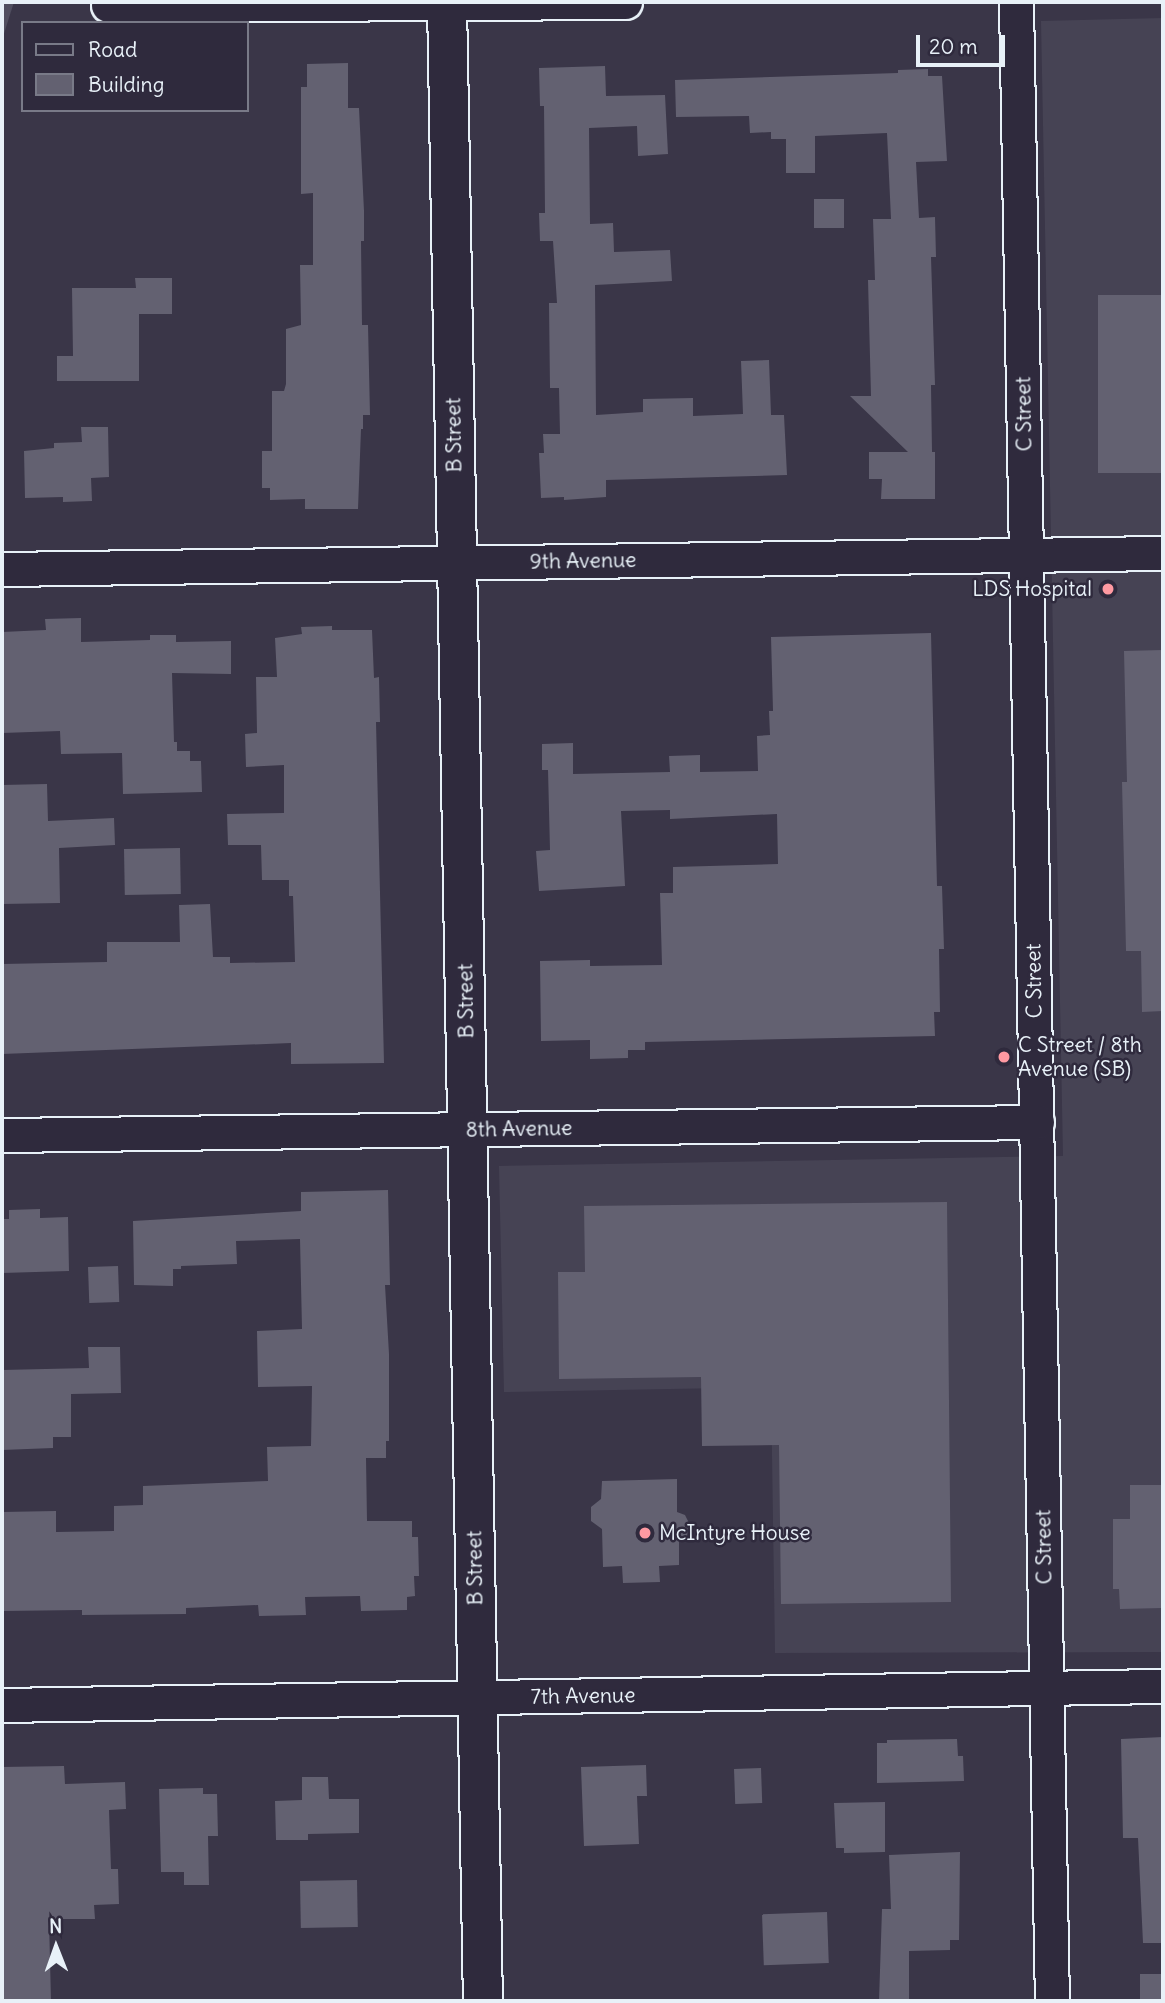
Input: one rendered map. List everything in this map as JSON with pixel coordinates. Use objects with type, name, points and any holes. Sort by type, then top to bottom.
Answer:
[{"type":"street","name":"B Street","points":[[447,2],[483,2001]]},
{"type":"street","points":[[108,5],[625,2]]},
{"type":"street","name":"C Street","points":[[1016,2],[1052,2001]]},
{"type":"street","name":"9th Avenue","points":[[2,569],[1163,552]]},
{"type":"street","name":"8th Avenue","points":[[2,1135],[1037,1122]]},
{"type":"street","name":"7th Avenue","points":[[2,1705],[1163,1686]]},
{"type":"shaded area","points":[[2,2],[14,2],[2,40]]},
{"type":"shaded area","name":"LDS Hospital","points":[[1163,18],[1163,1652],[775,1653],[771,1387],[504,1392],[499,1166],[1063,1156],[1041,21]]},
{"type":"building","points":[[348,63],[348,108],[359,108],[364,211],[364,241],[361,241],[362,325],[368,325],[370,415],[363,415],[361,429],[358,509],[305,509],[305,499],[270,500],[270,488],[262,488],[262,451],[272,451],[272,391],[284,391],[286,384],[286,329],[301,325],[300,265],[313,265],[313,193],[301,194],[301,87],[307,87],[307,64]]},
{"type":"building","points":[[605,66],[606,96],[665,95],[668,154],[638,156],[637,126],[589,128],[590,224],[613,223],[614,252],[670,250],[672,281],[595,285],[596,415],[643,412],[643,399],[693,398],[693,416],[743,414],[741,361],[769,360],[771,415],[784,415],[787,475],[606,480],[606,497],[564,500],[564,497],[541,498],[539,453],[544,453],[543,434],[560,434],[559,388],[550,388],[549,303],[557,303],[553,241],[540,241],[539,213],[545,213],[544,106],[540,106],[539,68]]},
{"type":"building","points":[[928,69],[928,76],[942,76],[947,161],[916,162],[919,218],[935,217],[936,257],[931,257],[935,385],[931,385],[935,499],[881,499],[882,479],[869,479],[869,452],[908,452],[850,396],[871,396],[868,280],[875,280],[873,219],[891,219],[887,133],[815,136],[815,173],[786,173],[786,139],[771,139],[771,132],[750,133],[749,116],[676,117],[675,80],[898,73],[898,70]]},
{"type":"building","points":[[814,199],[844,199],[844,228],[814,228]]},
{"type":"building","points":[[135,278],[172,278],[172,314],[139,314],[139,381],[57,381],[57,356],[73,356],[72,288],[136,288]]},
{"type":"building","points":[[1098,295],[1163,295],[1163,473],[1098,473]]},
{"type":"building","points":[[81,427],[108,427],[109,477],[91,478],[92,501],[63,502],[63,497],[25,498],[24,451],[54,448],[54,443],[82,442]]},
{"type":"building","points":[[81,618],[81,642],[150,640],[150,635],[176,635],[176,642],[231,641],[231,674],[172,673],[174,742],[177,742],[177,751],[190,751],[190,761],[201,761],[202,792],[123,794],[122,753],[61,754],[60,731],[2,733],[2,632],[46,630],[45,619]]},
{"type":"building","points":[[332,626],[332,630],[372,630],[374,678],[379,677],[380,722],[376,722],[384,1063],[291,1064],[291,1043],[2,1054],[2,964],[107,962],[107,942],[180,942],[179,905],[210,904],[213,957],[230,957],[230,963],[295,962],[293,896],[289,896],[289,880],[262,880],[261,845],[228,845],[227,814],[284,813],[284,765],[246,767],[245,734],[257,733],[256,677],[277,677],[275,638],[302,634],[301,627]]},
{"type":"building","points":[[931,633],[937,886],[942,886],[944,949],[939,949],[940,1012],[934,1012],[935,1036],[645,1042],[645,1050],[628,1050],[628,1058],[590,1059],[590,1040],[541,1041],[540,961],[590,960],[590,966],[662,965],[660,893],[673,893],[673,867],[778,864],[777,814],[670,819],[670,810],[621,811],[625,886],[539,891],[536,851],[550,850],[548,770],[542,770],[542,744],[573,743],[573,774],[670,772],[669,756],[700,755],[700,772],[758,771],[757,736],[770,735],[769,711],[773,711],[771,637]]},
{"type":"building","points":[[1163,650],[1163,1011],[1142,1012],[1141,951],[1126,951],[1122,782],[1127,782],[1124,651]]},
{"type":"building","points":[[47,784],[48,821],[114,818],[115,845],[59,848],[60,903],[2,904],[2,785]]},
{"type":"building","points":[[180,848],[181,894],[125,895],[124,849]]},
{"type":"building","points":[[388,1190],[390,1285],[385,1285],[389,1354],[389,1441],[386,1441],[386,1458],[366,1458],[367,1521],[412,1521],[412,1537],[418,1537],[419,1576],[414,1576],[415,1596],[407,1597],[407,1610],[361,1611],[360,1596],[305,1597],[306,1615],[259,1616],[258,1605],[186,1608],[186,1614],[82,1615],[82,1610],[2,1611],[2,1512],[56,1511],[56,1532],[114,1531],[114,1506],[143,1505],[143,1486],[268,1481],[267,1447],[311,1446],[312,1386],[258,1387],[257,1331],[302,1329],[300,1239],[236,1241],[237,1264],[181,1266],[181,1269],[173,1269],[173,1286],[134,1285],[133,1221],[301,1211],[301,1192]]},
{"type":"building","points":[[947,1202],[951,1602],[781,1604],[779,1445],[702,1446],[701,1377],[559,1379],[558,1272],[585,1272],[584,1206]]},
{"type":"building","points":[[40,1209],[40,1218],[68,1217],[69,1271],[2,1273],[2,1219],[9,1219],[9,1210]]},
{"type":"building","points":[[118,1266],[119,1302],[89,1303],[88,1267]]},
{"type":"building","points":[[88,1347],[120,1347],[121,1393],[71,1394],[71,1437],[53,1437],[53,1448],[2,1450],[2,1370],[89,1368]]},
{"type":"building","name":"McIntyre House","points":[[677,1479],[677,1512],[685,1515],[690,1525],[687,1536],[679,1540],[679,1565],[659,1566],[660,1582],[623,1583],[622,1566],[603,1567],[602,1529],[591,1521],[591,1507],[601,1499],[602,1481]]},
{"type":"building","points":[[1130,1485],[1163,1485],[1162,1608],[1120,1609],[1119,1589],[1113,1589],[1113,1519],[1130,1519]]},
{"type":"building","points":[[1163,1737],[1163,1943],[1143,1943],[1138,1838],[1123,1838],[1121,1739]]},
{"type":"building","points":[[957,1739],[958,1756],[963,1756],[964,1781],[877,1783],[877,1743],[887,1743],[887,1740]]},
{"type":"building","points":[[646,1765],[647,1796],[637,1796],[639,1844],[584,1846],[581,1767]]},
{"type":"building","points":[[64,1766],[65,1784],[125,1782],[126,1809],[109,1810],[111,1869],[118,1869],[119,1904],[94,1905],[95,1919],[49,1919],[51,2001],[3,2001],[2,1767]]},
{"type":"building","points":[[761,1768],[762,1803],[735,1804],[734,1769]]},
{"type":"building","points":[[302,1777],[328,1777],[329,1799],[359,1799],[359,1833],[308,1834],[308,1840],[276,1840],[275,1801],[302,1800]]},
{"type":"building","points":[[203,1788],[203,1794],[217,1794],[218,1836],[208,1836],[209,1885],[184,1885],[184,1872],[161,1872],[159,1789]]},
{"type":"building","points":[[885,1802],[885,1852],[844,1853],[844,1848],[836,1848],[834,1803]]},
{"type":"building","points":[[960,1852],[959,1940],[950,1940],[950,1950],[909,1951],[909,2001],[879,2001],[882,1909],[891,1909],[889,1855]]},
{"type":"building","points":[[357,1880],[358,1927],[301,1928],[300,1881]]},
{"type":"building","points":[[827,1912],[829,1963],[764,1965],[762,1914]]},
{"type":"building","points":[[1140,1974],[1163,1974],[1163,2001],[1140,2001]]},
{"type":"place","name":"LDS Hospital","points":[[1108,589]]},
{"type":"place","name":"C Street / 8th Avenue (SB)","points":[[1004,1057]]},
{"type":"place","name":"McIntyre House","points":[[645,1533]]}]
